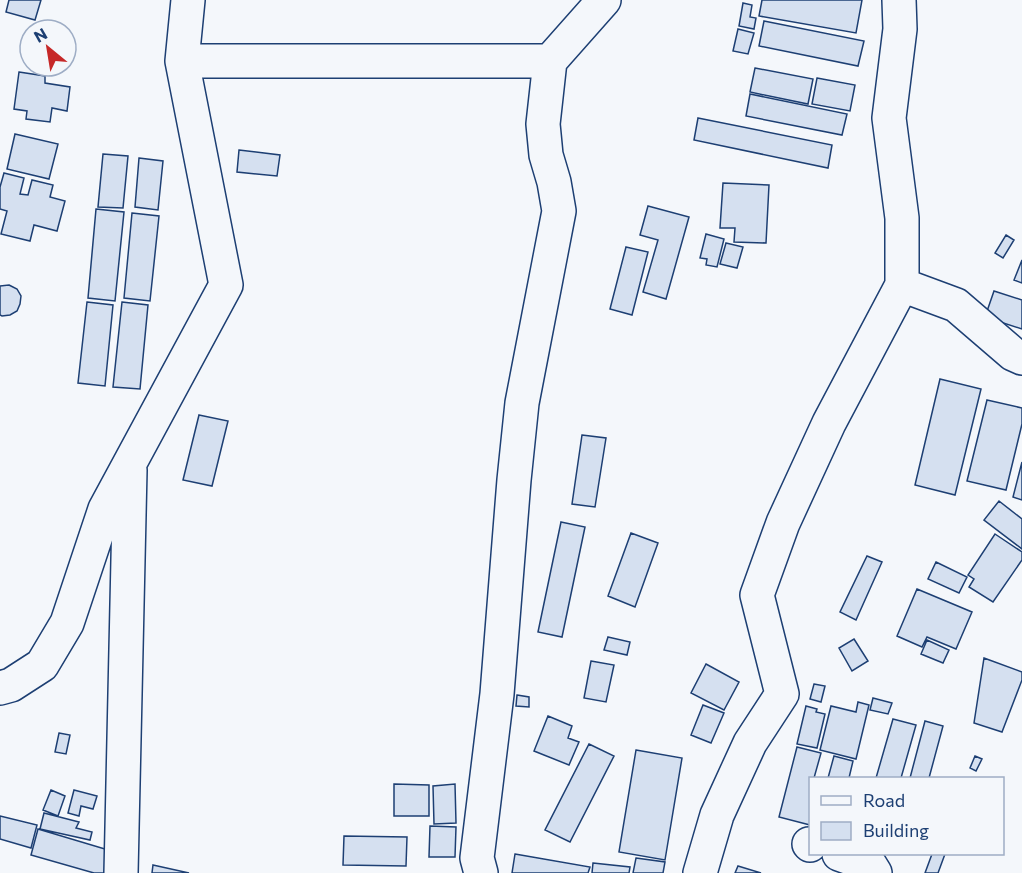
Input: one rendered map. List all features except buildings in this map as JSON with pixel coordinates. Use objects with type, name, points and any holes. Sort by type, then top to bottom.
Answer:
[{"type":"street","points":[[0,688],[11,686],[42,665],[67,622],[105,509],[226,285],[182,61],[188,0]]},
{"type":"street","points":[[482,873],[477,858],[497,694],[513,480],[522,403],[559,211],[546,155],[543,124],[550,61],[604,0]]},
{"type":"street","points":[[700,873],[717,815],[745,753],[783,694],[757,595],[783,523],[829,423],[903,285],[902,218],[888,118],[900,29],[899,0]]},
{"type":"street","points":[[182,61],[550,61]]},
{"type":"street","points":[[903,285],[956,305],[1013,354],[1022,358]]},
{"type":"street","points":[[121,873],[130,464]]},
{"type":"street","points":[[842,855],[861,862],[867,860],[875,873]]}]
